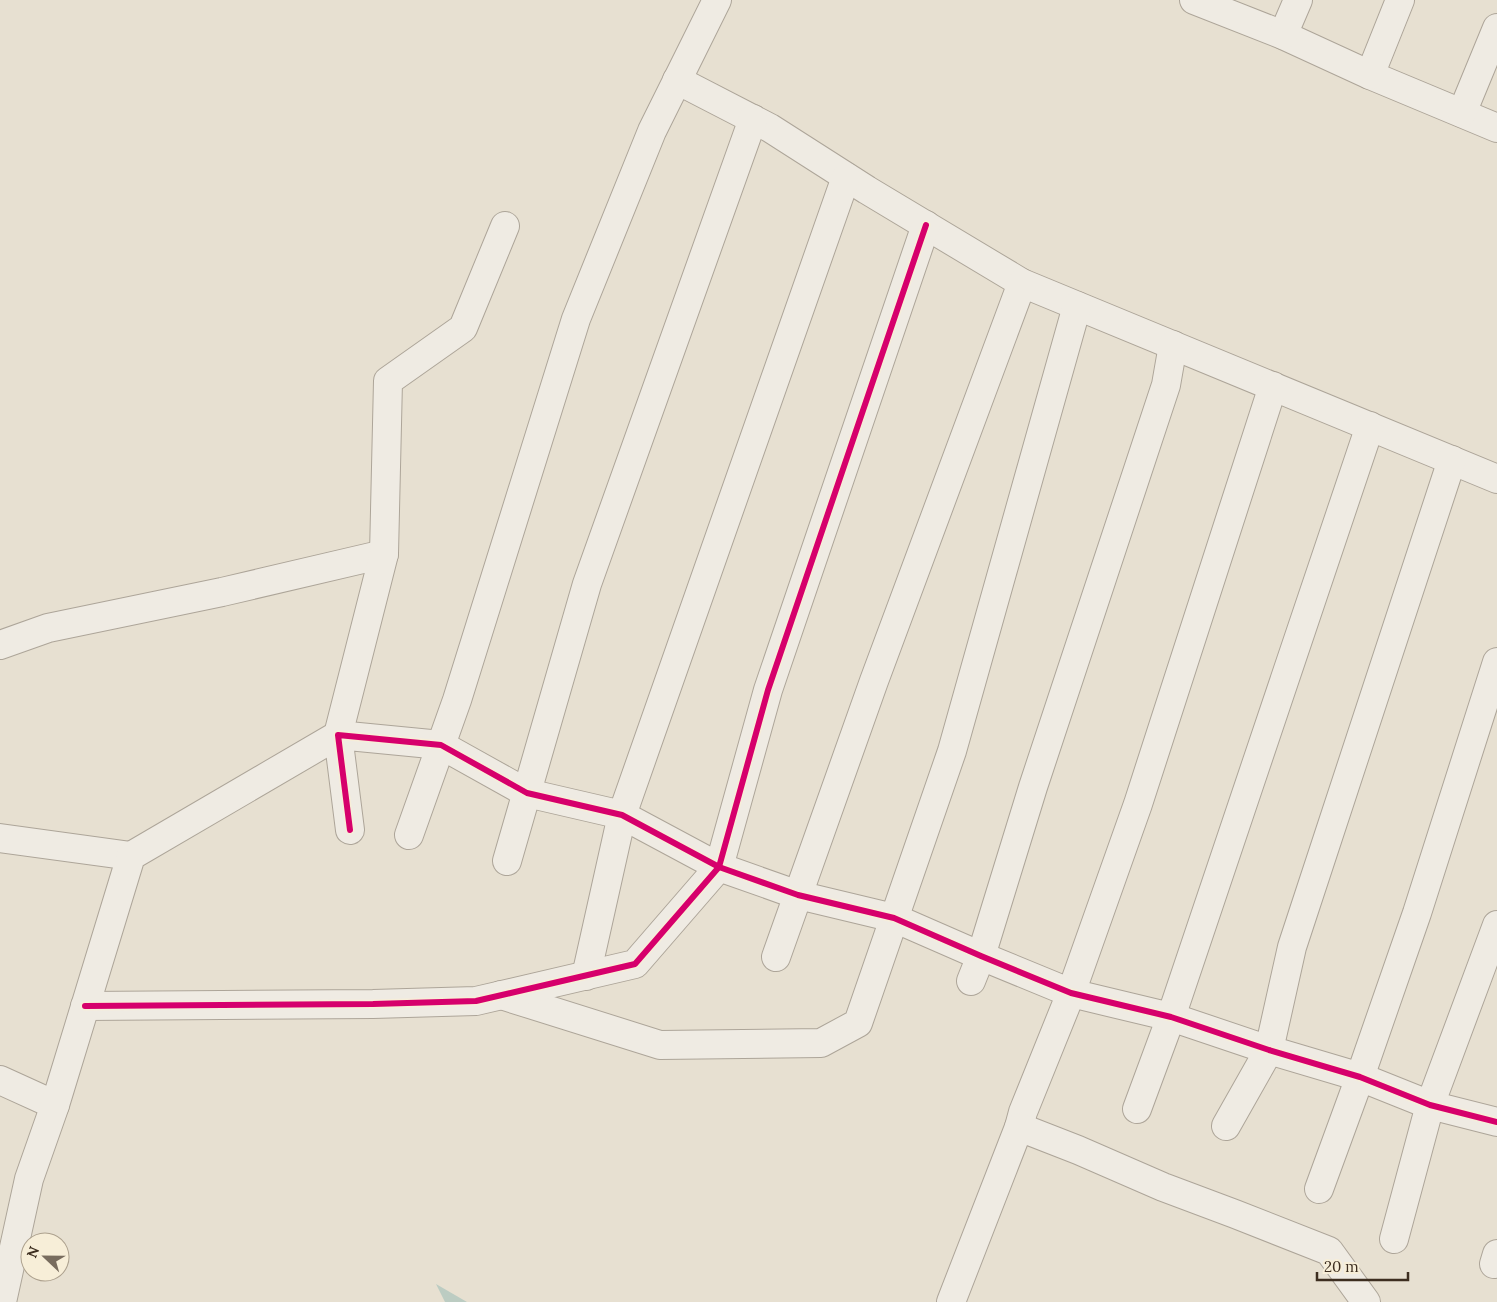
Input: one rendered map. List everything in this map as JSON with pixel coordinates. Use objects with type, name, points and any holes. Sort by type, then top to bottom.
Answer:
[{"type":"street","points":[[409,835],[457,700],[576,319],[652,131],[717,0]]},
{"type":"street","points":[[1284,35],[1298,0]]},
{"type":"street","points":[[1370,75],[1400,0]]},
{"type":"street","points":[[1198,1],[1284,35],[1370,75],[1497,128]]},
{"type":"street","points":[[1462,113],[1497,28]]},
{"type":"street","points":[[677,80],[770,128],[1022,283],[1497,479]]},
{"type":"street","points":[[507,861],[587,584],[752,119]]},
{"type":"street","points":[[586,976],[622,815],[846,176]]},
{"type":"street","points":[[85,1006],[373,1004],[476,1000],[635,964],[719,867],[768,690],[926,225]]},
{"type":"street","points":[[350,830],[338,735],[384,554],[388,381],[463,328],[505,226]]},
{"type":"street","points":[[776,957],[878,672],[1022,283]]},
{"type":"street","points":[[500,995],[660,1045],[821,1043],[858,1023],[952,751],[1078,306]]},
{"type":"street","points":[[976,969],[1033,787],[1166,385],[1173,346]]},
{"type":"street","points":[[951,1302],[1019,1127],[1023,1112],[1071,993],[1138,804],[1272,386]]},
{"type":"street","points":[[1137,1109],[1171,1017],[1370,426]]},
{"type":"street","points":[[1226,1126],[1269,1050],[1292,947],[1452,460]]},
{"type":"street","points":[[0,644],[48,628],[222,592],[384,554]]},
{"type":"street","points":[[1318,1189],[1360,1077],[1417,914],[1497,662]]},
{"type":"street","points":[[0,838],[131,856],[338,735],[441,745],[527,793],[622,815],[719,867],[798,895],[894,918],[976,969],[1171,1017],[1269,1050],[1360,1077],[1430,1105],[1497,1122]]},
{"type":"street","points":[[2,1302],[29,1179],[56,1105],[131,856]]},
{"type":"street","points":[[1394,1239],[1430,1105],[1497,924]]},
{"type":"street","points":[[0,1080],[56,1105]]},
{"type":"street","points":[[1019,1127],[1163,1187],[1329,1251],[1366,1302]]},
{"type":"shaded area","points":[[436,1284],[467,1302],[445,1302]]},
{"type":"cycle path","points":[[85,1006],[373,1004],[476,1001],[635,964],[719,867],[768,690],[926,225]]},
{"type":"cycle path","points":[[350,830],[338,735],[441,745],[527,793],[622,815],[719,867],[798,895],[894,918],[1071,993],[1171,1017],[1269,1050],[1360,1077],[1430,1105],[1497,1122]]}]
